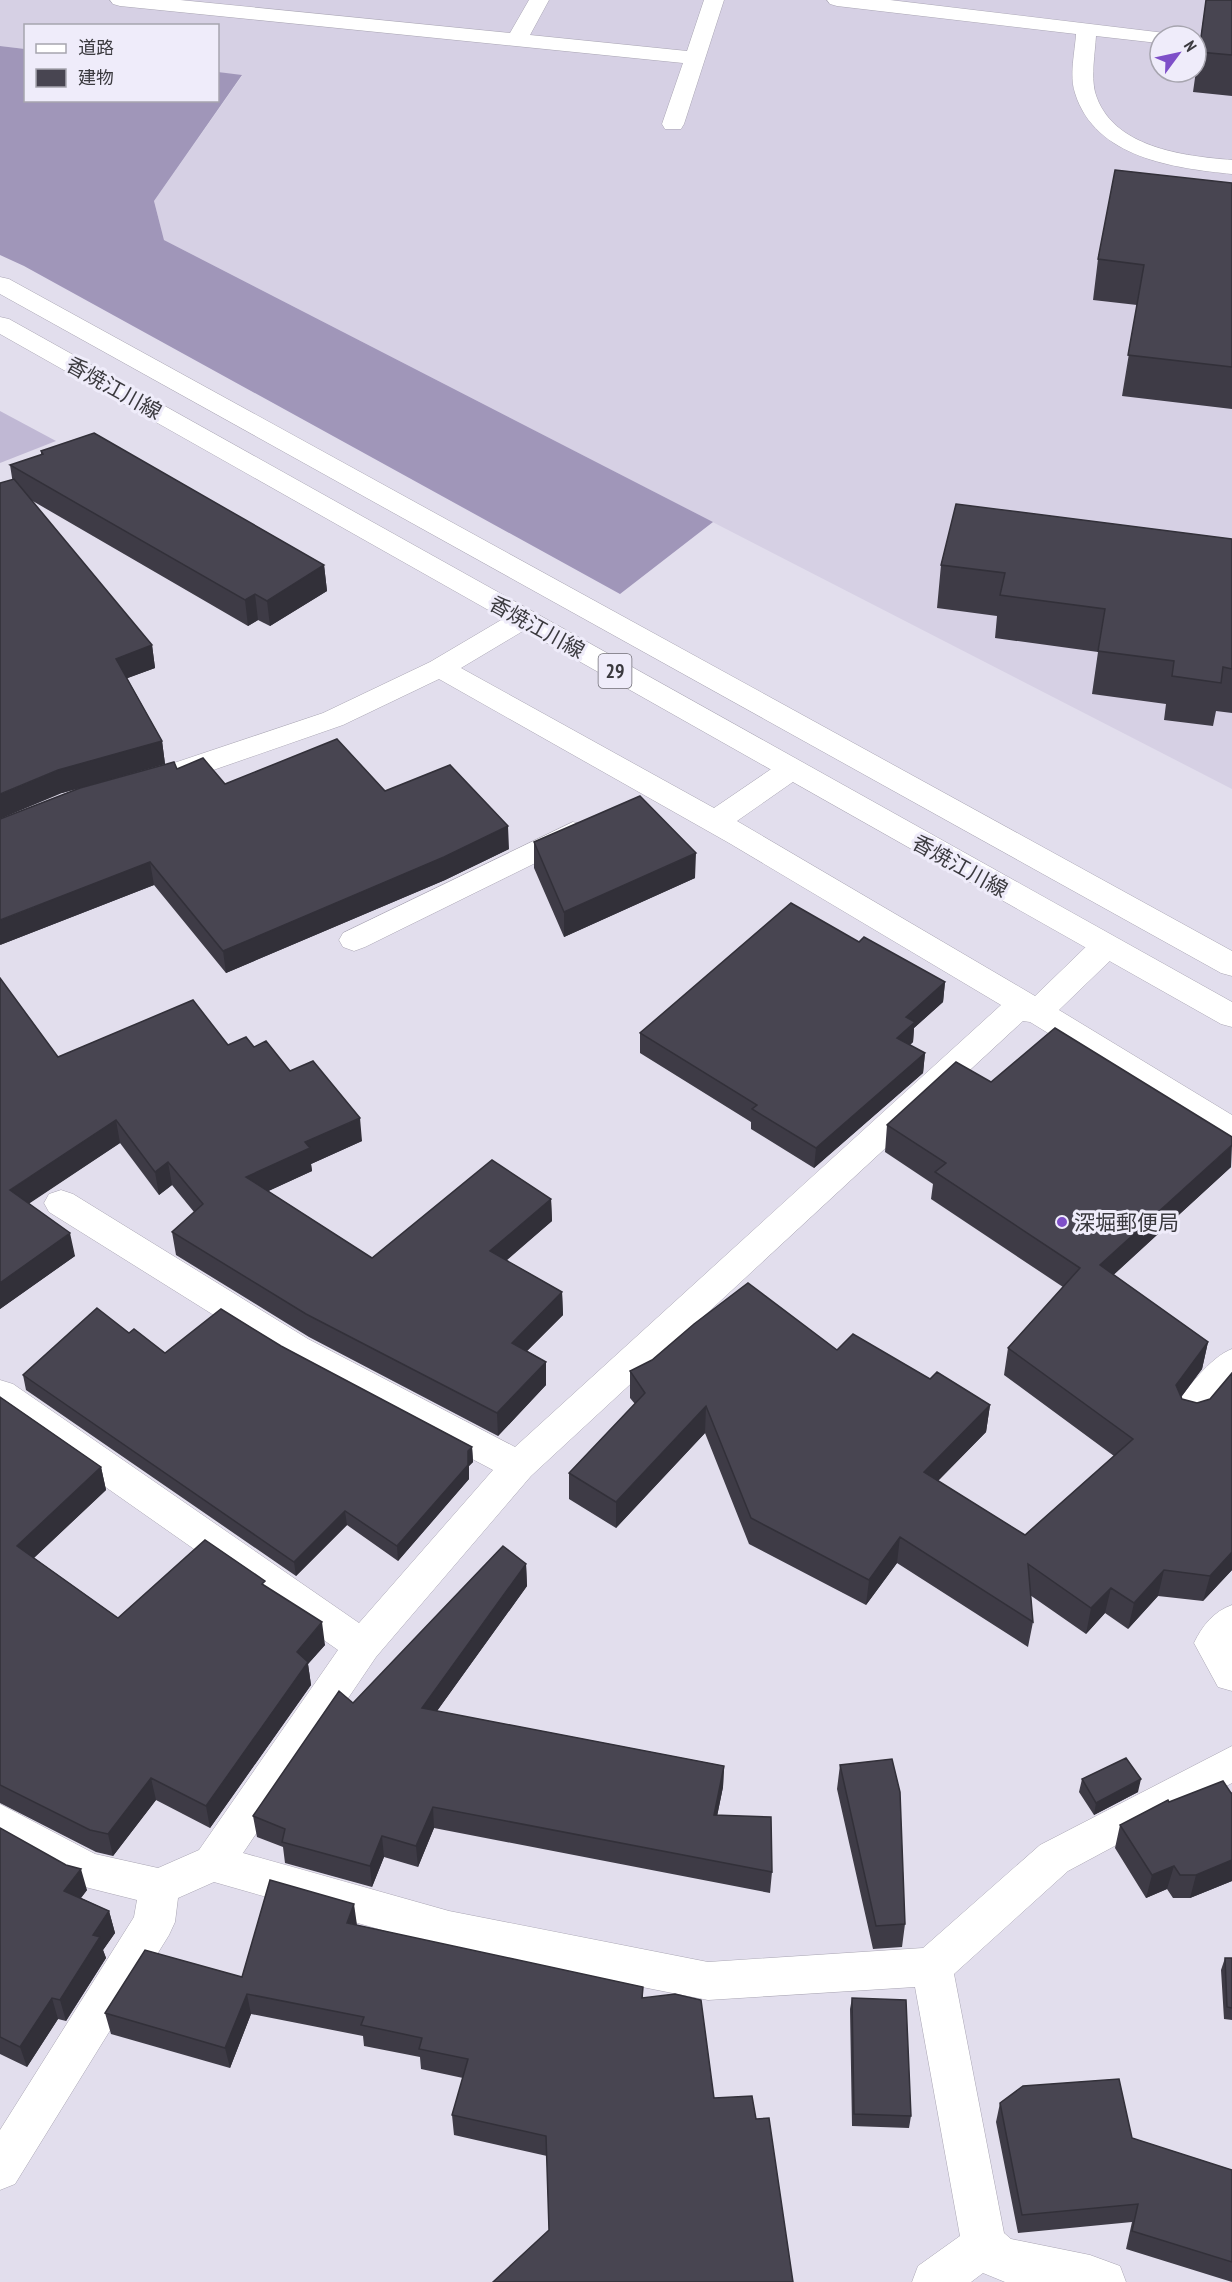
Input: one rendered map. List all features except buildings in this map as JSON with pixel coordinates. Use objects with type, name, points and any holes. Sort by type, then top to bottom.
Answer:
[{"type":"street","name":"香焼江川線","points":[[0,284],[1232,965]]},
{"type":"street","name":"香焼江川線","points":[[0,324],[790,770],[1096,955],[1232,1016]]},
{"type":"street","points":[[141,783],[197,767],[333,719],[440,668],[523,619]]},
{"type":"street","points":[[440,668],[659,789],[1038,1012],[1232,1130]]},
{"type":"street","points":[[715,822],[790,770]]},
{"type":"street","points":[[627,805],[659,789]]},
{"type":"street","points":[[354,940],[596,821]]},
{"type":"street","points":[[1038,1012],[1096,955]]},
{"type":"street","points":[[0,1822],[87,1871],[159,1887],[213,1863],[362,1647],[518,1466],[1016,1009],[1038,1012]]},
{"type":"street","points":[[61,1203],[296,1349],[518,1466]]},
{"type":"street","points":[[1190,1413],[1232,1363]]},
{"type":"street","points":[[0,1394],[362,1647]]},
{"type":"street","points":[[1232,1621],[1213,1642],[1232,1675]]},
{"type":"street","points":[[213,1863],[449,1930],[708,1981],[932,1967],[1054,1858],[1232,1763]]},
{"type":"street","points":[[0,2169],[154,1922],[159,1887]]},
{"type":"street","points":[[932,1967],[999,2262]]},
{"type":"street","points":[[934,2282],[999,2262],[1090,2277],[1104,2282]]},
{"type":"lane","points":[[120,0],[695,58]]},
{"type":"lane","points":[[517,40],[539,0]]},
{"type":"lane","points":[[673,124],[714,0]]},
{"type":"lane","points":[[837,0],[1148,37]]},
{"type":"lane","points":[[1086,29],[1084,92],[1094,113],[1116,135],[1143,150],[1183,163],[1232,167]]},
{"type":"shaded area","points":[[0,0],[1232,0],[1232,789],[164,240],[154,201],[242,76],[219,72],[219,24],[24,24],[24,49],[0,46]]},
{"type":"shaded area","points":[[0,46],[24,49],[24,102],[219,102],[219,72],[242,75],[154,201],[164,240],[713,522],[620,594],[24,266],[0,255]]},
{"type":"shaded area","points":[[0,411],[56,441],[0,463]]},
{"type":"place","name":"深堀郵便局","points":[[1062,1222]]}]
